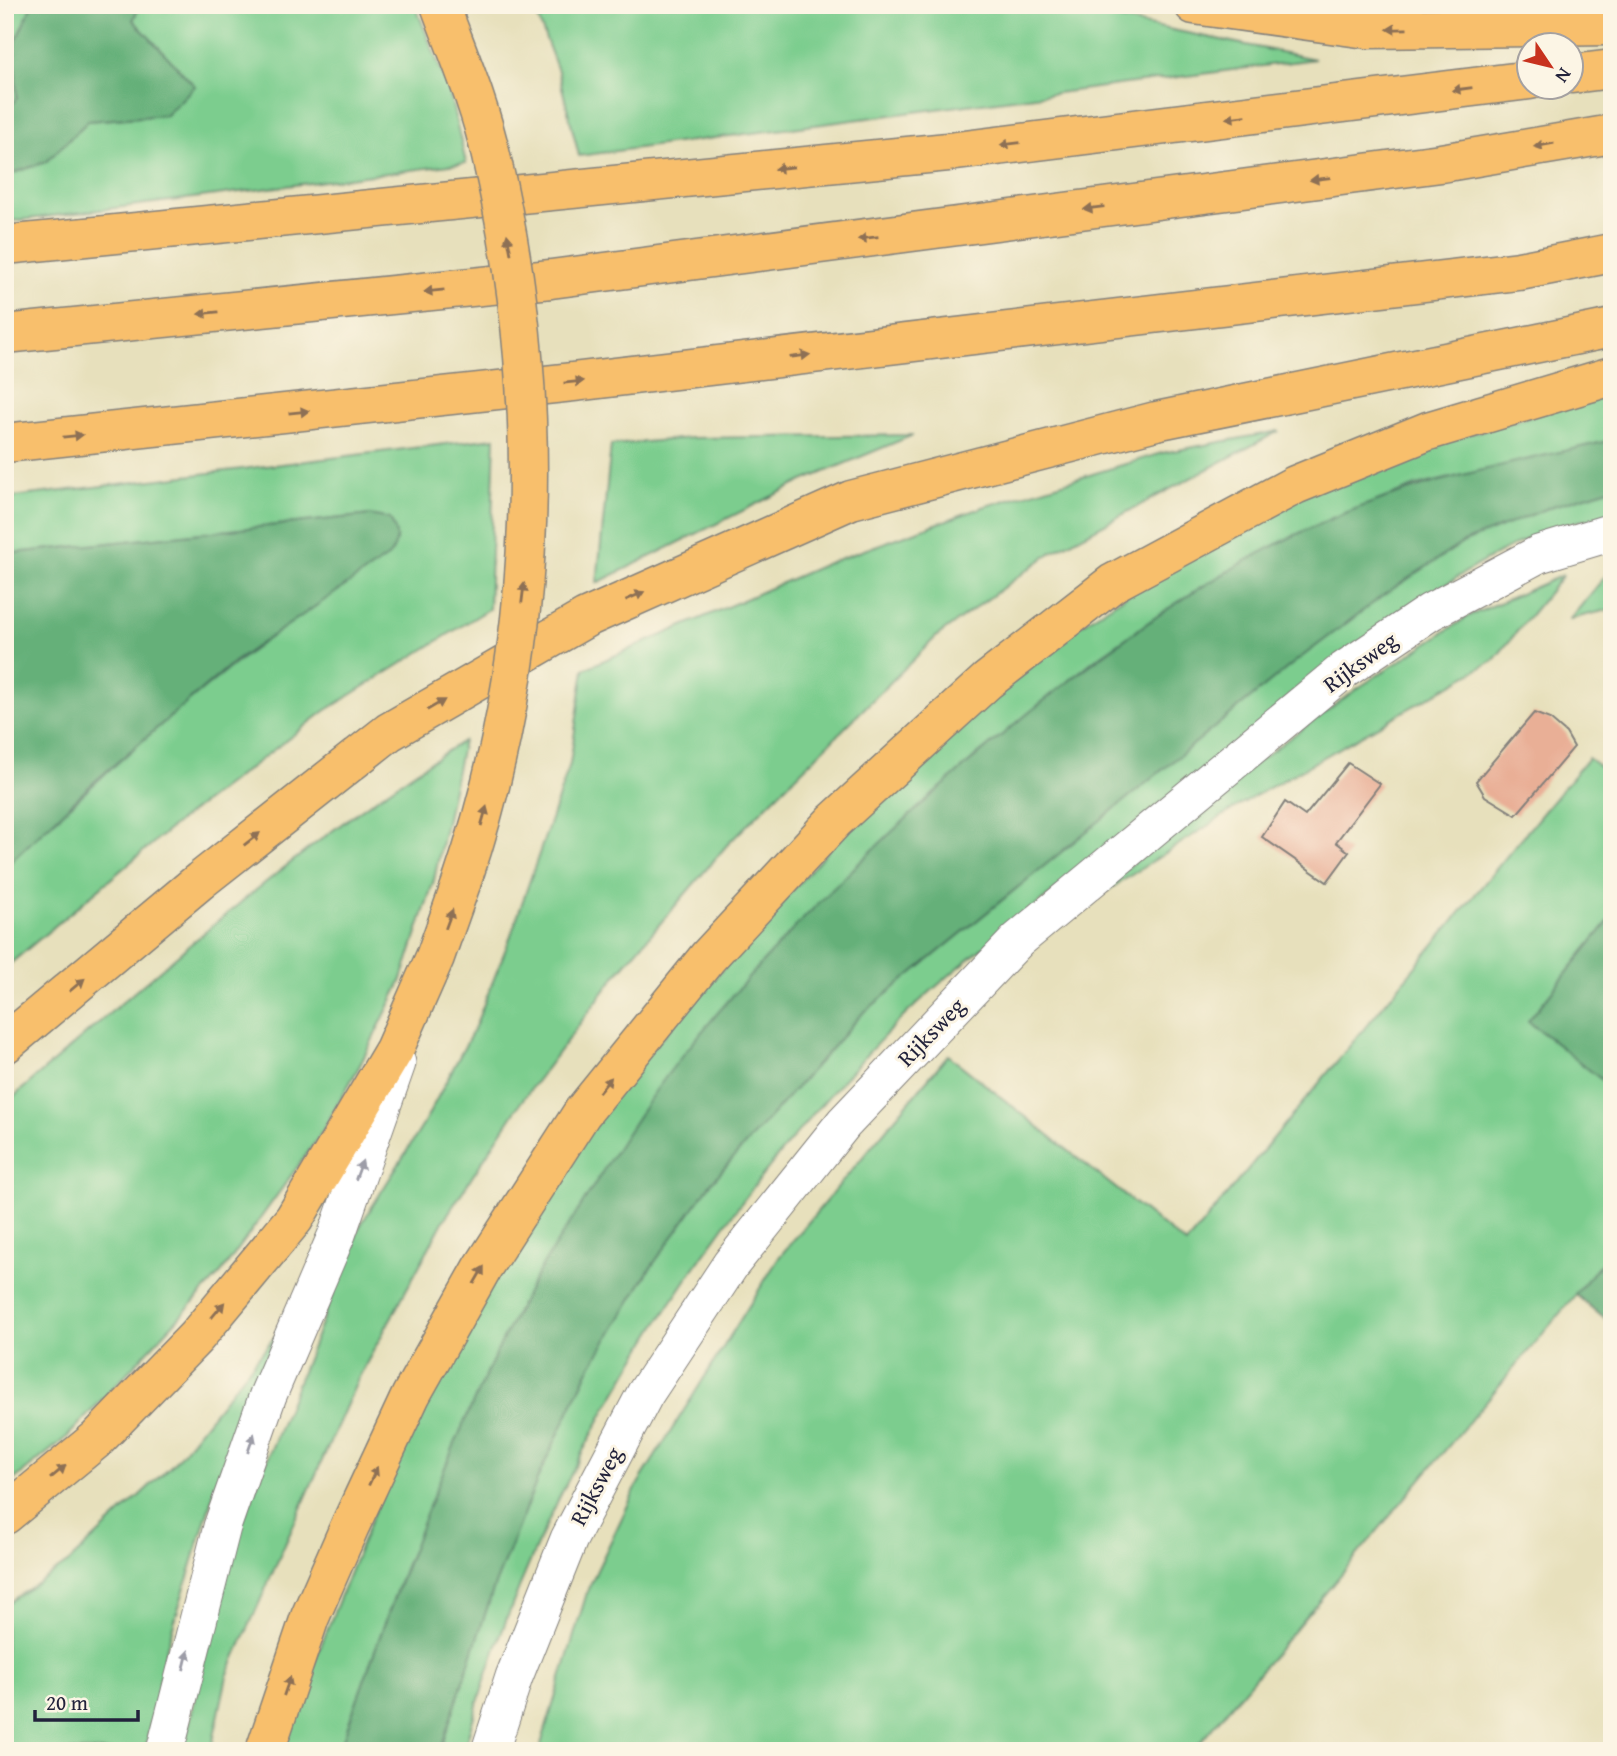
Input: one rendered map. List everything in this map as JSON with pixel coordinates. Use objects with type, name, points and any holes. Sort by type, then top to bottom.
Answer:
[{"type":"highway","points":[[5,1515],[97,1439],[196,1337],[294,1219],[394,1050],[435,957],[488,800],[510,702],[525,575],[530,449],[514,280],[491,153],[440,5]]},
{"type":"highway","points":[[1194,5],[1367,29],[1612,26]]},
{"type":"highway","points":[[1586,72],[1612,69]]},
{"type":"highway","points":[[5,245],[948,152],[1516,82]]},
{"type":"highway","points":[[5,334],[551,279],[1441,163],[1612,134]]},
{"type":"highway","points":[[5,443],[559,384],[1491,274],[1612,253]]},
{"type":"highway","points":[[12,1041],[201,880],[390,732],[586,618],[852,500],[1156,421],[1612,328]]},
{"type":"highway","points":[[265,1751],[310,1618],[349,1528],[411,1395],[483,1267],[582,1113],[708,957],[834,821],[987,681],[1113,583],[1295,485],[1428,431],[1612,376]]},
{"type":"street","name":"Rijksweg","points":[[490,1751],[514,1677],[569,1539],[645,1394],[731,1264],[844,1123],[1018,940],[1344,670],[1430,612],[1539,554],[1612,532]]},
{"type":"street","points":[[165,1751],[222,1527],[268,1395],[337,1234],[435,957]]},
{"type":"green space","points":[[5,5],[32,5],[14,45],[17,98],[5,113]]},
{"type":"green space","points":[[32,5],[140,5],[133,20],[195,86],[166,115],[88,121],[46,162],[5,176],[5,113],[17,98],[14,45]]},
{"type":"green space","points":[[140,5],[415,5],[449,91],[466,163],[5,222],[5,176],[46,162],[88,121],[166,115],[194,86],[133,20]]},
{"type":"green space","points":[[533,5],[1050,5],[1315,59],[579,156],[558,71]]},
{"type":"green space","points":[[1612,392],[1612,440],[1416,486],[1332,518],[1278,544],[1198,589],[1094,660],[975,757],[858,865],[762,963],[676,1064],[531,1285],[405,1566],[339,1751],[279,1751],[374,1512],[426,1399],[581,1129],[955,707],[1294,486]]},
{"type":"green space","points":[[1279,431],[1052,552],[937,636],[727,845],[617,974],[521,1102],[444,1220],[358,1379],[227,1676],[211,1751],[183,1751],[227,1560],[360,1226],[423,1125],[474,1029],[510,938],[570,764],[584,669],[828,563],[986,506],[1162,453]]},
{"type":"green space","points":[[913,435],[803,481],[597,583],[611,445],[691,438]]},
{"type":"green space","points":[[495,438],[489,609],[325,711],[178,822],[5,968],[5,867],[184,705],[278,631],[378,563],[370,515],[5,554],[5,498]]},
{"type":"green space","points":[[1612,440],[1612,488],[1553,506],[1464,542],[1385,594],[1291,665],[862,1014],[712,1182],[649,1270],[588,1371],[539,1475],[494,1587],[440,1751],[339,1751],[449,1457],[530,1287],[665,1078],[717,1014],[799,923],[887,836],[979,754],[1098,659],[1211,581],[1333,518],[1401,493],[1471,473]]},
{"type":"green space","points":[[1612,488],[1612,515],[1552,528],[1512,546],[1437,590],[1366,641],[970,958],[892,1028],[822,1104],[754,1186],[691,1273],[633,1363],[580,1457],[534,1554],[495,1652],[464,1751],[440,1751],[494,1587],[539,1475],[588,1371],[649,1270],[712,1181],[862,1014],[1291,665],[1385,594],[1464,542],[1553,506]]},
{"type":"green space","points":[[370,515],[390,519],[393,524],[396,542],[389,556],[234,662],[93,783],[5,867],[5,554]]},
{"type":"green space","points":[[1612,568],[1612,609],[1570,619]]},
{"type":"green space","points":[[1563,575],[1494,660],[1243,803],[1071,914],[1254,764],[1358,688],[1469,616]]},
{"type":"green space","points":[[463,741],[434,880],[401,982],[360,1065],[319,1137],[221,1273],[67,1437],[5,1487],[5,1104],[285,867],[402,780]]},
{"type":"green space","points":[[1588,758],[1609,773],[1612,770],[1612,917],[1528,1021],[1612,1088],[1612,1251],[1193,1751],[539,1751],[588,1589],[638,1484],[780,1256],[948,1055],[1186,1244]]},
{"type":"green space","points":[[1612,917],[1612,1088],[1528,1021]]},
{"type":"green space","points":[[1612,1251],[1612,1325],[1575,1294]]},
{"type":"green space","points":[[279,1331],[220,1472],[167,1646],[145,1751],[5,1751],[5,1605],[69,1562],[173,1464]]},
{"type":"building","points":[[1534,713],[1550,719],[1566,733],[1574,747],[1516,815],[1485,796],[1476,781]]},
{"type":"building","points":[[1348,763],[1380,784],[1336,842],[1349,852],[1327,882],[1262,837],[1285,802],[1305,816]]}]
